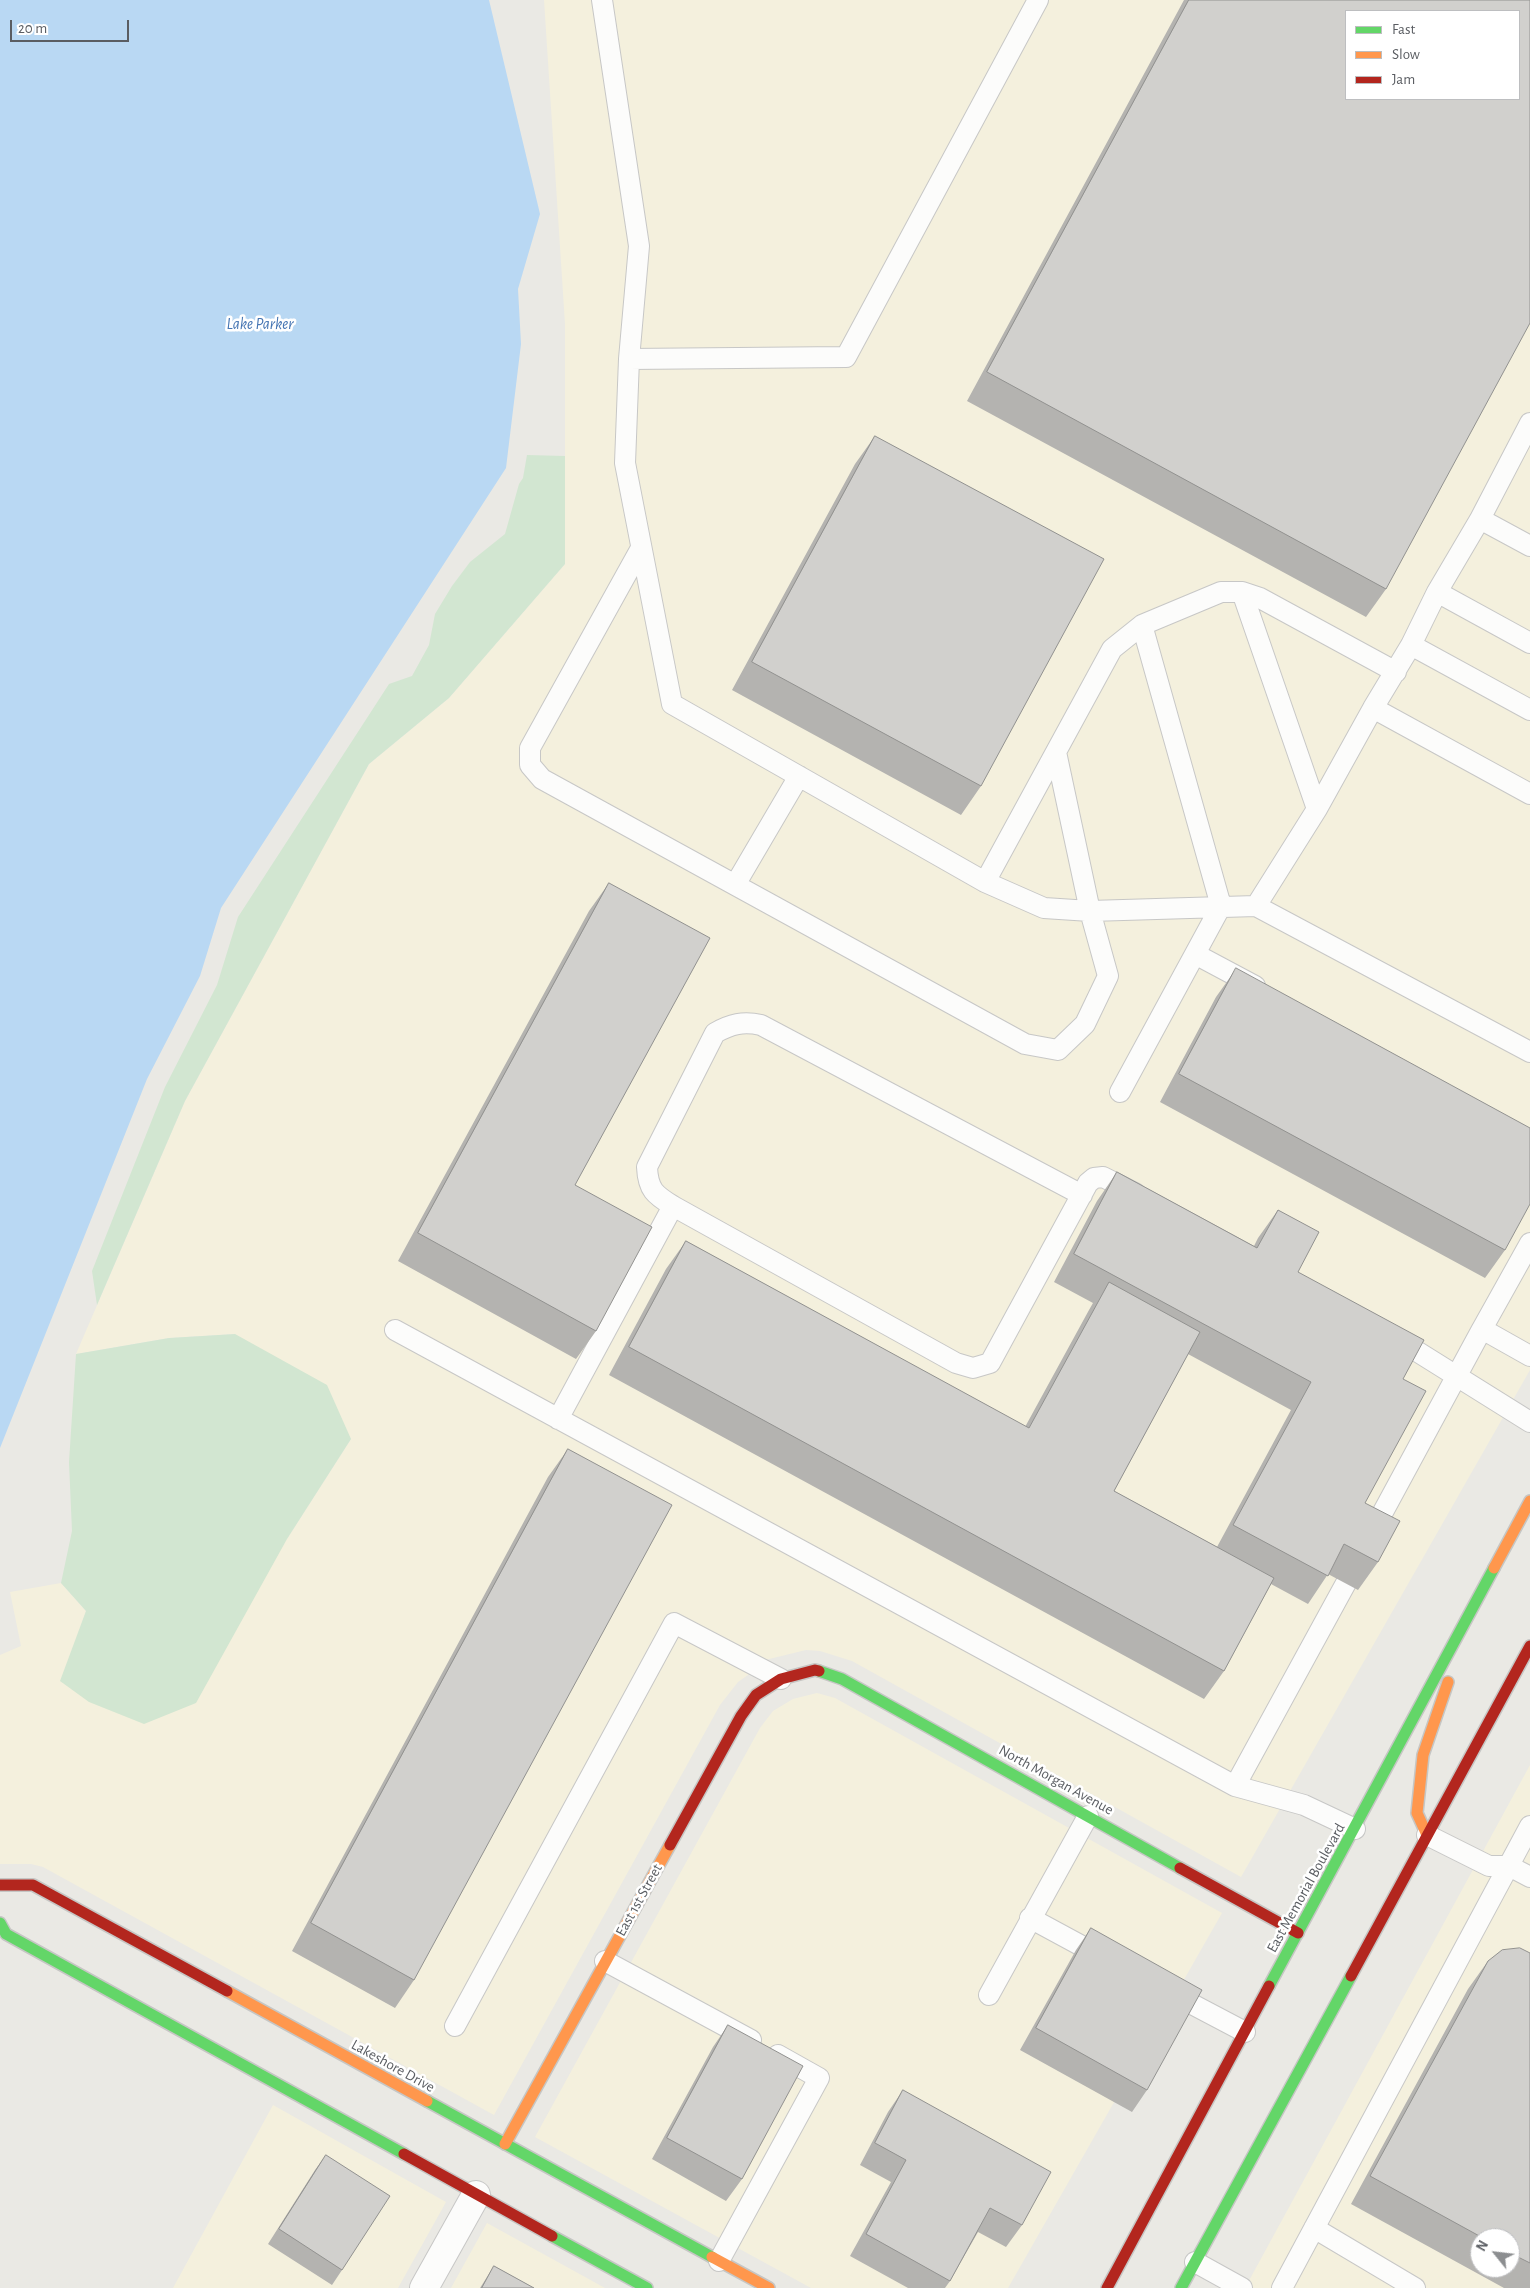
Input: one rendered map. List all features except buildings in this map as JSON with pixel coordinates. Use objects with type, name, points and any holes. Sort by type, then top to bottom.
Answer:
[{"type":"street","name":"East Memorial Boulevard","points":[[1107,2288],[1530,1501]]},
{"type":"street","points":[[1427,1835],[1417,1813],[1423,1755],[1480,1591]]},
{"type":"street","points":[[1181,2288],[1530,1646]]},
{"type":"street","name":"North Morgan Avenue","points":[[787,1678],[815,1670],[842,1679],[1298,1933]]},
{"type":"street","name":"East 1st Street","points":[[505,2144],[740,1716],[756,1695],[787,1678]]},
{"type":"street","name":"Lakeshore Drive","points":[[0,1885],[33,1885],[769,2288]]},
{"type":"street","points":[[0,1923],[6,1934],[647,2288]]},
{"type":"street","points":[[424,2288],[476,2195]]},
{"type":"lane","points":[[602,0],[639,246],[629,359],[625,463],[672,704],[985,882],[1044,908],[1090,911],[1256,906],[1530,1052]]},
{"type":"lane","points":[[629,359],[846,357],[1038,0]]},
{"type":"lane","points":[[1256,906],[1317,808],[1373,708],[1411,646],[1437,592],[1480,519],[1530,423]]},
{"type":"lane","points":[[1480,519],[1530,546]]},
{"type":"lane","points":[[641,548],[530,748],[530,765],[542,779],[1025,1044],[1058,1050],[1085,1024],[1108,976],[1090,911],[1056,752]]},
{"type":"lane","points":[[985,882],[1112,649],[1142,625],[1221,592],[1242,592],[1260,598],[1396,672]]},
{"type":"lane","points":[[1242,592],[1317,808]]},
{"type":"lane","points":[[1437,592],[1530,643]]},
{"type":"lane","points":[[1120,1092],[1221,906],[1142,625]]},
{"type":"lane","points":[[1411,646],[1530,710]]},
{"type":"lane","points":[[1373,708],[1530,794]]},
{"type":"lane","points":[[735,885],[799,776]]},
{"type":"lane","points":[[1195,954],[1274,996]]},
{"type":"lane","points":[[1082,1195],[760,1025],[746,1022],[729,1025],[715,1033],[647,1167],[648,1179],[655,1194],[673,1206],[956,1363],[973,1368],[990,1364],[1082,1195],[1094,1178],[1103,1177],[1155,1203]]},
{"type":"lane","points":[[558,1419],[673,1206]]},
{"type":"lane","points":[[1367,1542],[1530,1244]]},
{"type":"lane","points":[[1375,1326],[1530,1422]]},
{"type":"lane","points":[[1482,1329],[1530,1356]]},
{"type":"lane","points":[[395,1330],[1235,1786],[1304,1805],[1355,1829]]},
{"type":"lane","points":[[1235,1786],[1346,1583]]},
{"type":"lane","points":[[455,2026],[674,1623],[787,1678]]},
{"type":"lane","points":[[989,1995],[1088,1816]]},
{"type":"lane","points":[[1282,2288],[1530,1826]]},
{"type":"lane","points":[[1427,1835],[1488,1866],[1508,1866],[1530,1877]]},
{"type":"lane","points":[[1030,1918],[1117,1964]]},
{"type":"lane","points":[[605,1961],[819,2078],[719,2261]]},
{"type":"lane","points":[[1151,1983],[1245,2032]]},
{"type":"lane","points":[[1314,2228],[1414,2288]]},
{"type":"lane","points":[[1195,2262],[1242,2288]]},
{"type":"shaded area","points":[[544,0],[1530,0],[1530,1370],[1241,1877],[852,1661],[820,1651],[806,1650],[765,1660],[765,1663],[738,1682],[720,1705],[494,2115],[43,1867],[31,1864],[0,1864],[0,1655],[21,1646],[10,1592],[61,1583],[86,1611],[72,1652],[287,1539],[351,1439],[235,1334],[169,1338],[76,1354],[185,1101],[369,764],[449,698],[565,564],[565,324]]},
{"type":"shaded area","points":[[817,1693],[835,1698],[1222,1913],[1008,2288],[811,2288],[535,2137],[760,1728],[773,1711],[793,1699]]},
{"type":"shaded area","points":[[1530,1765],[1530,2288],[1245,2288]]},
{"type":"shaded area","points":[[273,2105],[446,2202],[398,2288],[173,2288]]},
{"type":"shaded area","points":[[487,2223],[605,2288],[451,2288]]},
{"type":"green space","points":[[527,455],[565,456],[565,564],[449,698],[369,764],[185,1101],[97,1305],[92,1271],[165,1087],[217,985],[238,917],[389,684],[412,676],[429,645],[435,614],[452,586],[470,562],[505,534],[519,484],[523,478]]},
{"type":"green space","points":[[235,1334],[327,1385],[351,1439],[287,1539],[196,1703],[144,1724],[89,1702],[60,1681],[86,1611],[61,1583],[72,1531],[69,1462],[76,1354],[169,1338]]},
{"type":"water","name":"Lake Parker","points":[[0,0],[489,0],[540,214],[518,289],[521,344],[506,468],[221,908],[200,976],[147,1079],[0,1448]]},
{"type":"traffic: fast","points":[[1269,1986],[1494,1568]]},
{"type":"traffic: fast","points":[[819,1671],[842,1679],[1180,1868]]},
{"type":"traffic: fast","points":[[0,1923],[6,1934],[404,2154]]},
{"type":"traffic: fast","points":[[1181,2288],[1351,1976]]},
{"type":"traffic: fast","points":[[427,2101],[712,2257]]},
{"type":"traffic: fast","points":[[552,2236],[647,2288]]},
{"type":"traffic: slow","points":[[1494,1568],[1530,1501]]},
{"type":"traffic: slow","points":[[1427,1835],[1417,1813],[1423,1755],[1448,1682]]},
{"type":"traffic: slow","points":[[505,2144],[670,1845]]},
{"type":"traffic: slow","points":[[227,1991],[427,2101]]},
{"type":"traffic: slow","points":[[712,2257],[769,2288]]},
{"type":"traffic: jam","points":[[1351,1976],[1530,1646]]},
{"type":"traffic: jam","points":[[670,1845],[741,1716],[756,1695],[781,1679],[815,1670],[819,1671]]},
{"type":"traffic: jam","points":[[1180,1868],[1298,1933]]},
{"type":"traffic: jam","points":[[0,1885],[33,1885],[227,1991]]},
{"type":"traffic: jam","points":[[1107,2288],[1269,1986]]},
{"type":"traffic: jam","points":[[404,2154],[552,2236]]}]
